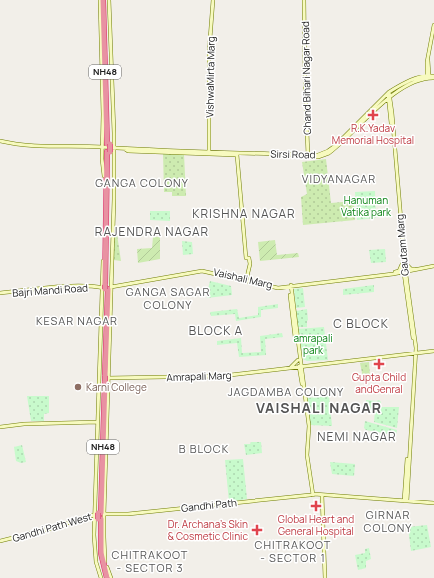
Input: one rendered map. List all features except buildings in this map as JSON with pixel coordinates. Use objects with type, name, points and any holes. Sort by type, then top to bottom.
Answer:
[{"type":"highway","name":"NH48","points":[[104,578],[98,553],[106,287],[110,218],[106,0]]},
{"type":"highway","name":"NH48","points":[[100,515],[101,553],[107,578]]},
{"type":"street","points":[[100,0],[108,150],[104,189],[106,287]]},
{"type":"street","name":"VishwaMirta Marg","points":[[208,153],[208,52],[212,0]]},
{"type":"street","name":"Chand Bihari Nagar Road","points":[[303,0],[304,113],[307,156]]},
{"type":"street","points":[[428,77],[428,60],[434,25]]},
{"type":"street","points":[[428,70],[434,76]]},
{"type":"street","points":[[420,77],[428,70]]},
{"type":"street","name":"Sirsi Road","points":[[0,141],[15,144],[43,146],[97,147],[108,150],[121,148],[128,151],[318,157],[329,153],[389,95],[412,80],[420,77],[434,76]]},
{"type":"street","name":"Sirsi Road","points":[[389,95],[428,77]]},
{"type":"street","name":"Gautam Marg","points":[[389,95],[405,272],[415,353]]},
{"type":"street","points":[[97,147],[108,150],[121,148]]},
{"type":"street","name":"Sirsi Road","points":[[208,153],[307,156]]},
{"type":"street","points":[[236,155],[246,258],[249,258],[250,264],[246,280]]},
{"type":"street","points":[[404,262],[406,266],[414,270],[406,278],[395,273],[404,262]]},
{"type":"street","name":"Vaishali Marg","points":[[106,287],[201,269],[274,286],[290,286],[405,272],[434,266]]},
{"type":"street","points":[[290,286],[307,426],[306,459],[313,493]]},
{"type":"street","name":"Bajri Mandi Road","points":[[0,294],[49,288],[106,287]]},
{"type":"street","name":"Gautam Marg","points":[[408,293],[415,353]]},
{"type":"street","points":[[415,353],[434,351]]},
{"type":"street","points":[[301,374],[310,366],[434,351]]},
{"type":"street","points":[[406,499],[416,361],[415,353]]},
{"type":"street","points":[[406,499],[415,353]]},
{"type":"street","points":[[300,360],[310,366]]},
{"type":"street","points":[[290,368],[300,360]]},
{"type":"street","name":"Amrapali Marg","points":[[104,379],[222,376],[310,366]]},
{"type":"street","points":[[290,368],[301,374]]},
{"type":"street","points":[[104,379],[98,422],[100,515],[104,555],[106,566],[111,578]]},
{"type":"street","points":[[0,427],[24,424],[98,422]]},
{"type":"street","name":"Gandhi Path","points":[[100,515],[128,514],[313,493],[321,495],[406,499],[434,503]]},
{"type":"street","points":[[321,495],[325,578]]},
{"type":"street","points":[[28,535],[100,515]]},
{"type":"street","points":[[100,515],[95,553],[97,567],[101,578]]},
{"type":"street","name":"Gandhi Path West","points":[[0,542],[100,515]]},
{"type":"green space","points":[[163,153],[184,154],[186,196],[172,196],[172,192],[164,192]]},
{"type":"green space","points":[[326,159],[331,203],[354,201],[355,220],[303,225],[301,197],[307,194],[302,162]]},
{"type":"green space","name":"Hanuman Vatika park","points":[[375,191],[376,218],[357,220],[355,192]]},
{"type":"green space","points":[[150,211],[170,211],[170,221],[150,220]]},
{"type":"green space","points":[[114,227],[116,227],[121,261],[114,260]]},
{"type":"green space","points":[[153,237],[160,237],[160,259],[138,263],[137,249],[152,248]]},
{"type":"green space","points":[[275,240],[277,255],[298,253],[299,257],[260,261],[258,242]]},
{"type":"green space","points":[[182,241],[192,242],[193,254],[183,255]]},
{"type":"green space","points":[[385,249],[386,262],[371,263],[369,250]]},
{"type":"green space","points":[[210,281],[231,286],[232,295],[207,298]]},
{"type":"green space","points":[[374,285],[374,292],[343,295],[343,289]]},
{"type":"green space","points":[[303,288],[305,307],[296,308],[294,289]]},
{"type":"green space","points":[[278,304],[278,308],[261,310],[261,317],[236,321],[235,314],[211,316],[210,312],[237,309],[239,318],[258,315],[258,307]]},
{"type":"green space","points":[[307,309],[307,327],[298,327],[296,311]]},
{"type":"green space","name":"amrapali park","points":[[324,327],[328,360],[307,361],[303,359],[298,329]]},
{"type":"green space","points":[[282,333],[283,337],[265,339],[266,355],[239,357],[237,343],[217,345],[217,341],[241,338],[242,353],[261,352],[260,336]]},
{"type":"green space","points":[[369,362],[370,377],[363,378],[360,363]]},
{"type":"green space","points":[[27,396],[49,396],[49,413],[44,414],[44,421],[31,421]]},
{"type":"green space","points":[[329,396],[332,426],[310,425],[307,398]]},
{"type":"green space","points":[[366,400],[379,400],[381,402],[381,407],[399,407],[397,428],[374,422],[375,410],[366,410]]},
{"type":"green space","points":[[365,421],[397,430],[396,435],[366,430],[364,428]]},
{"type":"green space","points":[[251,442],[261,442],[262,453],[246,455],[244,444],[250,444]]},
{"type":"green space","points":[[22,445],[26,462],[21,463],[16,461],[14,447]]},
{"type":"green space","points":[[243,459],[247,499],[229,502],[225,460]]},
{"type":"green space","points":[[330,462],[355,464],[354,476],[332,474]]},
{"type":"green space","points":[[427,525],[431,547],[411,551],[408,527]]},
{"type":"green space","points":[[369,548],[371,559],[366,561],[366,568],[358,570],[355,555],[365,553],[365,549]]},
{"type":"place","name":"R.K.Yadav Memorial Hospital","points":[[373,115]]},
{"type":"place","name":"Gupta Child andGenral","points":[[379,364]]},
{"type":"place","name":"Karni College","points":[[78,387]]},
{"type":"place","name":"Global Heart and General Hospital","points":[[316,506]]},
{"type":"place","name":"Dr. Archana's Skin & Cosmetic Clinic","points":[[257,530]]},
{"type":"district","name":"VIDYANAGAR","points":[[339,179]]},
{"type":"district","name":"GANGA COLONY","points":[[142,183]]},
{"type":"district","name":"KRISHNA NAGAR","points":[[244,214]]},
{"type":"district","name":"RAJENDRA NAGAR","points":[[152,232]]},
{"type":"district","name":"GANGA SAGAR COLONY","points":[[168,298]]},
{"type":"district","name":"KESAR NAGAR","points":[[77,321]]},
{"type":"district","name":"C BLOCK","points":[[361,324]]},
{"type":"district","name":"BLOCK A","points":[[216,331]]},
{"type":"district","name":"JAGDAMBA COLONY","points":[[286,392]]},
{"type":"district","name":"VAISHALI NAGAR","points":[[319,408]]},
{"type":"district","name":"NEMI NAGAR","points":[[357,437]]},
{"type":"district","name":"B BLOCK","points":[[204,449]]},
{"type":"district","name":"GIRNAR COLONY","points":[[388,521]]},
{"type":"district","name":"CHITRAKOOT - SECTOR 1","points":[[293,551]]},
{"type":"district","name":"CHITRAKOOT - SECTOR 3","points":[[150,561]]}]
